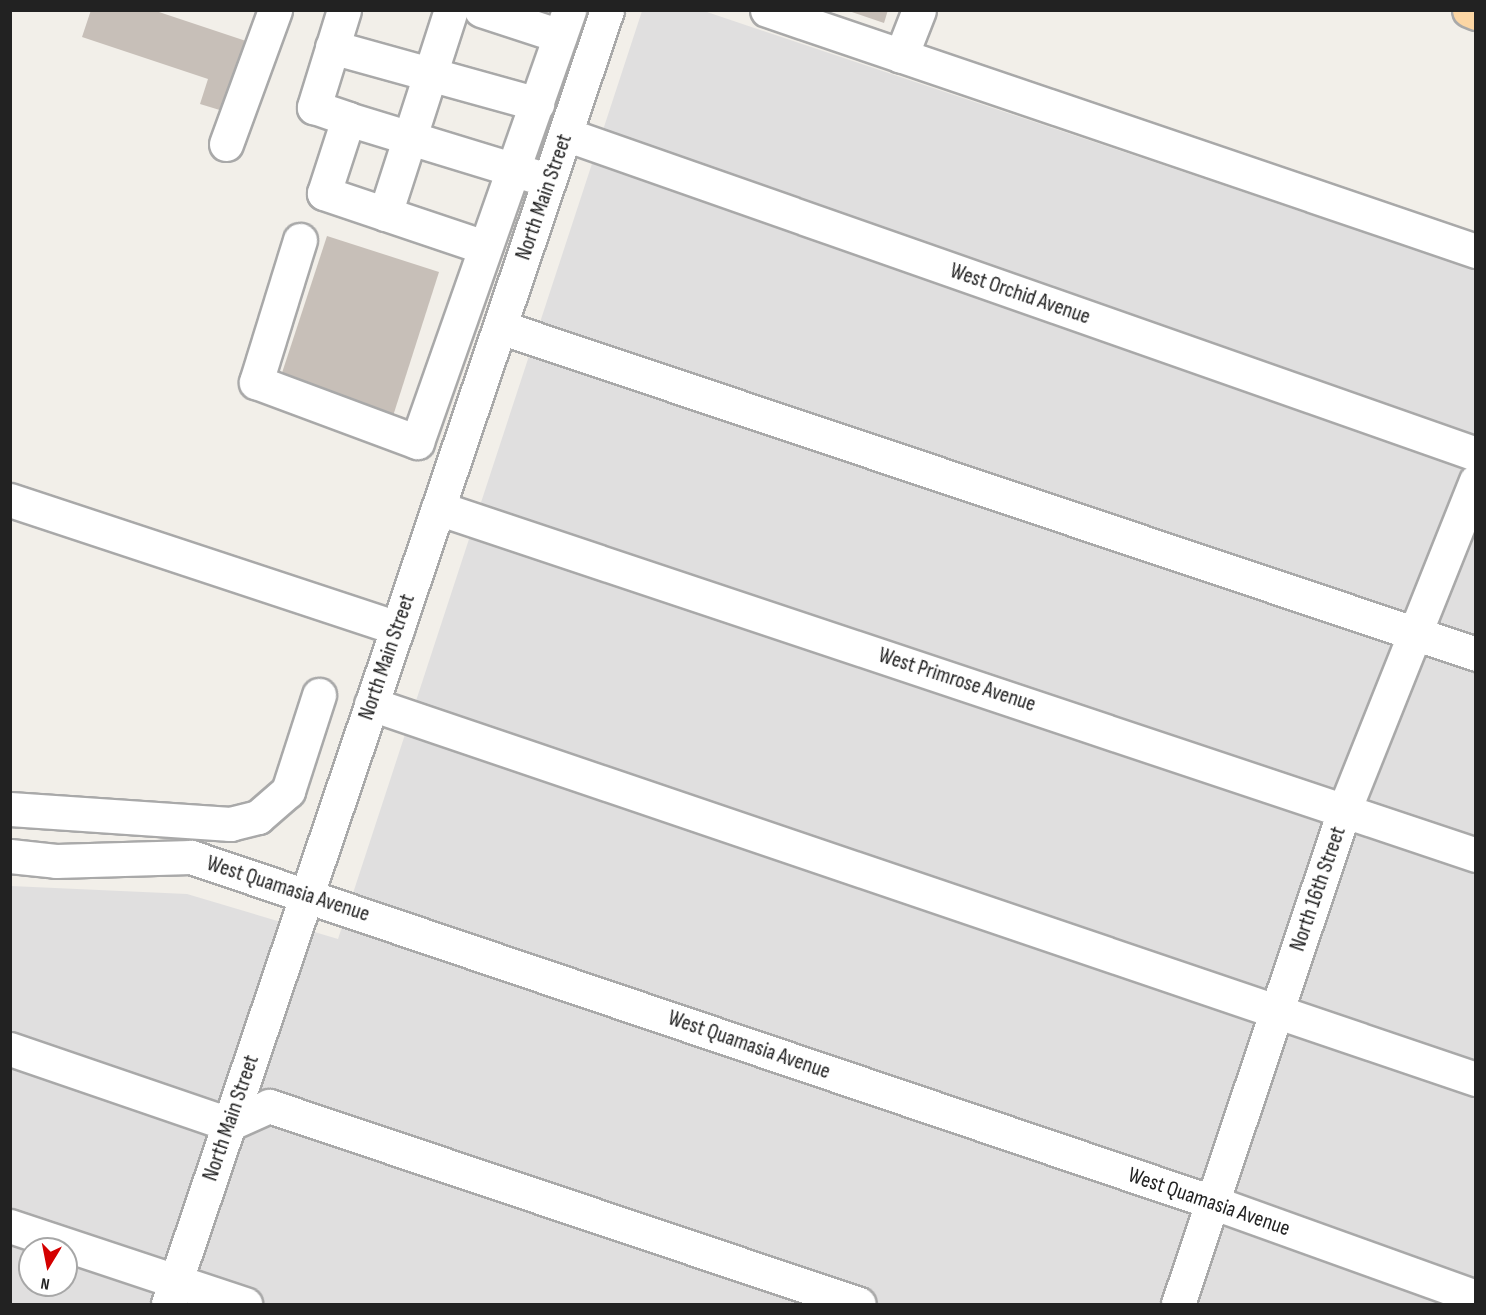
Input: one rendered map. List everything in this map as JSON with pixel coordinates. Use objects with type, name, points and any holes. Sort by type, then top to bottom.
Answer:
[{"type":"main road","points":[[1469,10],[1476,13]]},
{"type":"street","points":[[226,144],[275,10]]},
{"type":"street","points":[[344,10],[314,107],[515,168],[549,181]]},
{"type":"street","points":[[385,214],[451,10]]},
{"type":"street","points":[[300,240],[256,382],[417,442],[565,23],[481,10]]},
{"type":"street","name":"North Main Street","points":[[172,1293],[607,10]]},
{"type":"street","points":[[767,10],[1476,251]]},
{"type":"street","points":[[901,56],[919,10]]},
{"type":"street","points":[[332,47],[537,105]]},
{"type":"street","points":[[348,119],[324,193],[484,247]]},
{"type":"street","name":"West Orchid Avenue","points":[[565,134],[1476,454]]},
{"type":"street","points":[[500,327],[1476,654]]},
{"type":"street","name":"North 16th Street","points":[[1178,1305],[1345,808],[1476,481]]},
{"type":"street","points":[[10,500],[397,628]]},
{"type":"street","name":"West Primrose Avenue","points":[[438,508],[1345,808],[1476,855]]},
{"type":"street","points":[[371,704],[1276,1014],[1476,1079]]},
{"type":"street","points":[[10,809],[76,816],[230,824],[258,817],[288,791],[315,707],[360,737]]},
{"type":"street","points":[[76,816],[77,861]]},
{"type":"street","name":"West Quamasia Avenue","points":[[10,856],[77,861],[191,857],[307,894],[1212,1202],[1476,1297]]},
{"type":"street","points":[[10,1049],[229,1124],[269,1106],[859,1305]]},
{"type":"street","points":[[10,1226],[172,1293],[244,1305]]},
{"type":"shaded area","points":[[642,11],[704,11],[1475,270],[1475,1304],[11,1304],[11,886],[187,894],[338,939]]},
{"type":"building","points":[[91,10],[153,10],[246,41],[223,111],[200,104],[208,79],[82,37]]},
{"type":"building","points":[[846,10],[888,10],[884,23]]},
{"type":"building","points":[[327,236],[439,272],[393,416],[280,379]]}]
